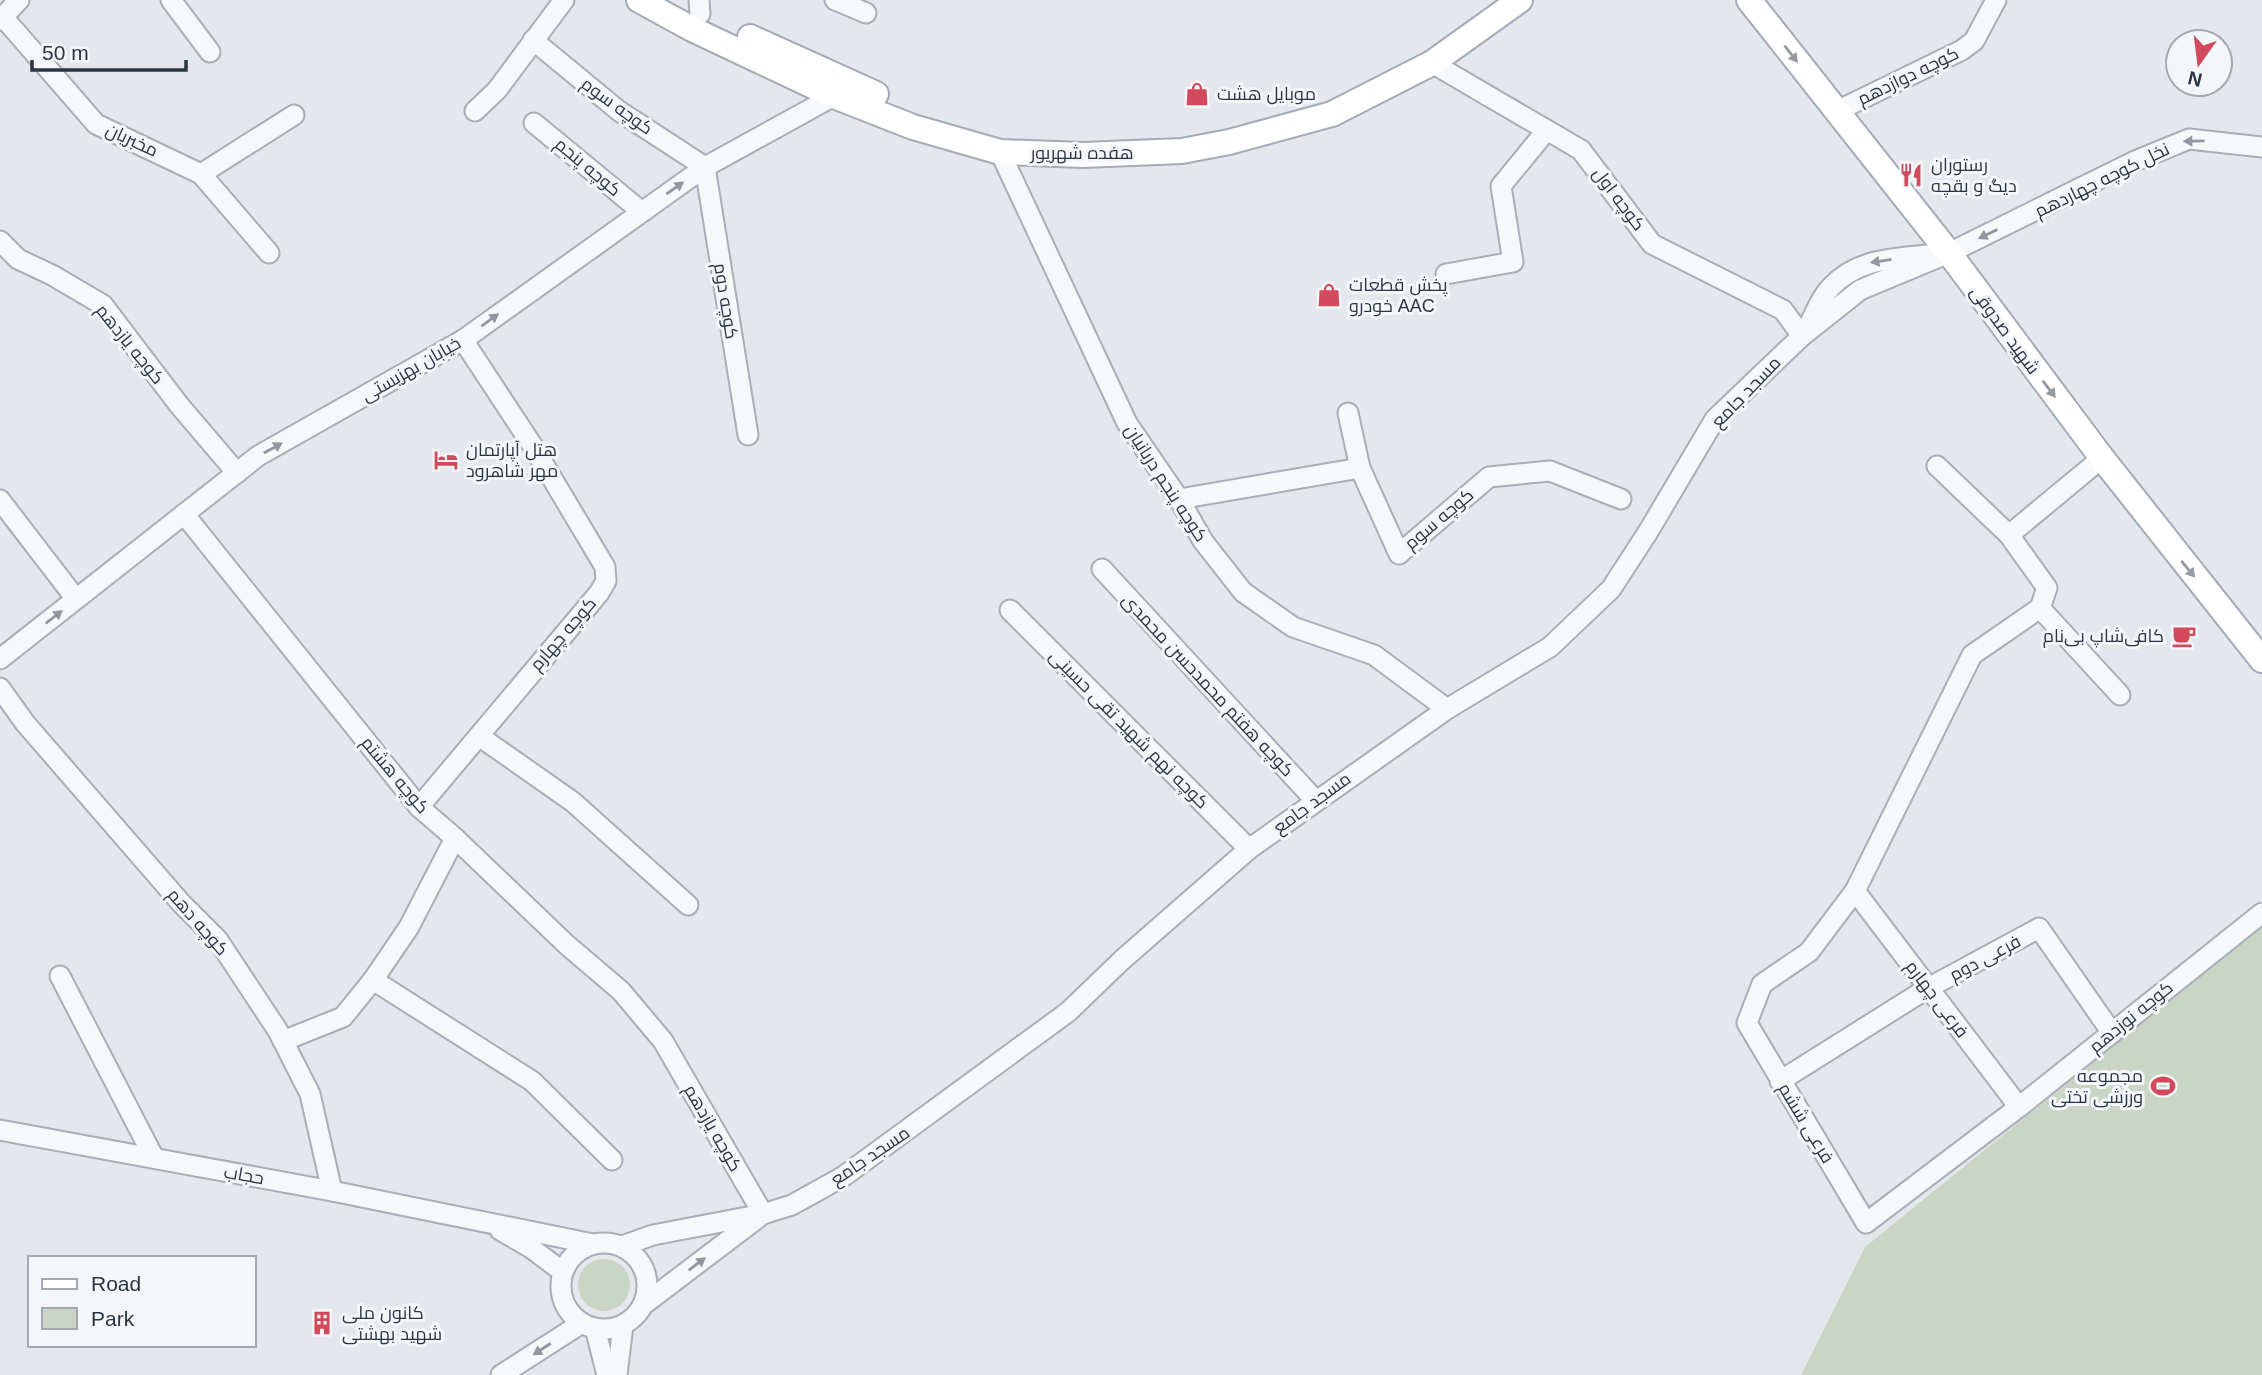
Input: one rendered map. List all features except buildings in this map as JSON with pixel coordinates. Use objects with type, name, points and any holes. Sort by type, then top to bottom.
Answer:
[{"type":"main road","name":"هفده شهریور","points":[[639,0],[692,29],[839,89],[1003,135],[1083,139],[1180,134],[1226,126],[1326,99],[1423,49],[1493,0]]},
{"type":"main road","name":"هفده شهریور","points":[[675,0],[699,7],[839,89],[913,127],[1000,152],[1124,155],[1182,151],[1229,142],[1332,114],[1432,63],[1520,0]]},
{"type":"main road","name":"شهید صدوقی","points":[[1749,0],[1949,253],[2102,458],[2262,660]]},
{"type":"street","points":[[2,19],[19,0]]},
{"type":"street","points":[[171,0],[210,52]]},
{"type":"street","points":[[475,111],[497,90],[564,0]]},
{"type":"street","points":[[835,0],[866,13]]},
{"type":"street","name":"کوچه دوازدهم","points":[[1837,111],[1962,50],[1973,41],[1996,0]]},
{"type":"street","name":"مخبریان","points":[[2,19],[96,124],[201,174],[269,253]]},
{"type":"street","name":"کوچه سوم","points":[[533,40],[619,111],[705,167]]},
{"type":"street","name":"کوچه اول","points":[[1432,63],[1581,150],[1653,244],[1783,310],[1802,335]]},
{"type":"street","name":"خیابان بهزیستی","points":[[0,659],[258,456],[463,340],[705,167],[839,89]]},
{"type":"street","points":[[201,174],[294,115]]},
{"type":"street","name":"کوچه پنجم","points":[[534,123],[642,212]]},
{"type":"street","points":[[1446,274],[1513,262],[1502,186],[1546,131]]},
{"type":"street","name":"نخل کوچه چهاردهم","points":[[1949,253],[2135,161],[2189,139],[2262,147]]},
{"type":"street","name":"کوچه پنجم دربانیان","points":[[1000,152],[1127,423],[1179,499],[1203,541],[1243,592],[1293,627],[1374,655],[1447,709]]},
{"type":"street","name":"کوچه دوم","points":[[705,167],[748,435]]},
{"type":"street","name":"کوچه یازدهم","points":[[0,242],[18,259],[52,275],[103,305],[171,396],[237,473]]},
{"type":"street","name":"مسجد جامع","points":[[763,1214],[792,1205],[844,1176],[1068,1012],[1122,960],[1249,849],[1447,709],[1550,647],[1611,589],[1715,419],[1802,335],[1829,288],[1850,270],[1873,261],[1949,253]]},
{"type":"street","name":"کوچه چهارم","points":[[419,807],[599,593],[606,580],[605,568],[598,556],[534,449],[463,340]]},
{"type":"street","name":"کوچه سوم","points":[[1348,414],[1360,468],[1399,554],[1489,477],[1550,471],[1621,499]]},
{"type":"street","points":[[2009,535],[2102,458]]},
{"type":"street","points":[[1855,891],[1972,655],[2040,608],[2047,588],[2009,535],[1937,466]]},
{"type":"street","points":[[1179,499],[1360,468]]},
{"type":"street","points":[[0,500],[76,599]]},
{"type":"street","name":"کوچه هشتم","points":[[184,514],[419,807],[567,945],[621,990],[663,1041]]},
{"type":"street","name":"کوچه هفتم محمدحسن محمدی","points":[[1102,569],[1315,800]]},
{"type":"street","points":[[2040,608],[2120,695]]},
{"type":"street","name":"کوچه نهم شهید تقی حسینی","points":[[1010,610],[1249,849]]},
{"type":"street","name":"کوچه دهم","points":[[0,688],[25,723],[181,904],[218,940],[283,1041],[310,1094],[332,1191]]},
{"type":"street","points":[[479,736],[573,802],[688,905]]},
{"type":"street","points":[[283,1041],[343,1017],[373,980],[409,927],[455,838]]},
{"type":"street","name":"فرعی چهارم","points":[[1855,891],[2019,1107]]},
{"type":"street","name":"فرعی ششم","points":[[1855,891],[1809,952],[1762,984],[1747,1023],[1866,1223]]},
{"type":"street","name":"کوچه نوزدهم","points":[[1866,1223],[2019,1107],[2262,913]]},
{"type":"street","name":"فرعی دوم","points":[[1928,988],[2039,928],[2112,1033]]},
{"type":"street","points":[[60,976],[154,1158]]},
{"type":"street","points":[[373,980],[532,1081],[612,1160]]},
{"type":"street","points":[[1780,1081],[1928,988]]},
{"type":"street","name":"کوچه یازدهم","points":[[663,1041],[763,1214]]},
{"type":"street","name":"حجاب","points":[[0,1130],[332,1191],[593,1244]]},
{"type":"street","points":[[622,1246],[653,1235],[763,1214]]},
{"type":"street","points":[[643,1305],[647,1278],[642,1265],[622,1246],[593,1244],[580,1250],[569,1260],[563,1272],[563,1301],[571,1313],[588,1326],[609,1329],[623,1325],[634,1317],[643,1305],[763,1214]]},
{"type":"street","points":[[487,1222],[531,1248],[563,1272]]},
{"type":"street","points":[[617,1375],[623,1325]]},
{"type":"street","points":[[501,1375],[588,1326]]},
{"type":"street","points":[[588,1326],[607,1375]]},
{"type":"green space","name":"مجموعه ورزشی تختی","points":[[2262,925],[2262,1375],[1801,1375],[1865,1247]]},
{"type":"green space","points":[[604,1259],[614,1261],[622,1267],[628,1275],[628,1295],[622,1303],[614,1309],[604,1311],[594,1309],[586,1303],[580,1295],[578,1285],[580,1275],[586,1267],[594,1261]]},
{"type":"place","name":"موبایل هشت","points":[[1197,94]]},
{"type":"place","name":"رستوران دیگ و بقچه","points":[[1911,175]]},
{"type":"place","name":"پخش قطعات خودرو AAC","points":[[1329,295]]},
{"type":"place","name":"هتل آپارتمان مهر شاهرود","points":[[446,460]]},
{"type":"place","name":"کافی‌شاپ بی‌نام","points":[[2184,636]]},
{"type":"place","name":"مجموعه ورزشی تختی","points":[[2163,1086]]},
{"type":"place","name":"کانون ملی شهید بهشتی","points":[[322,1323]]}]
